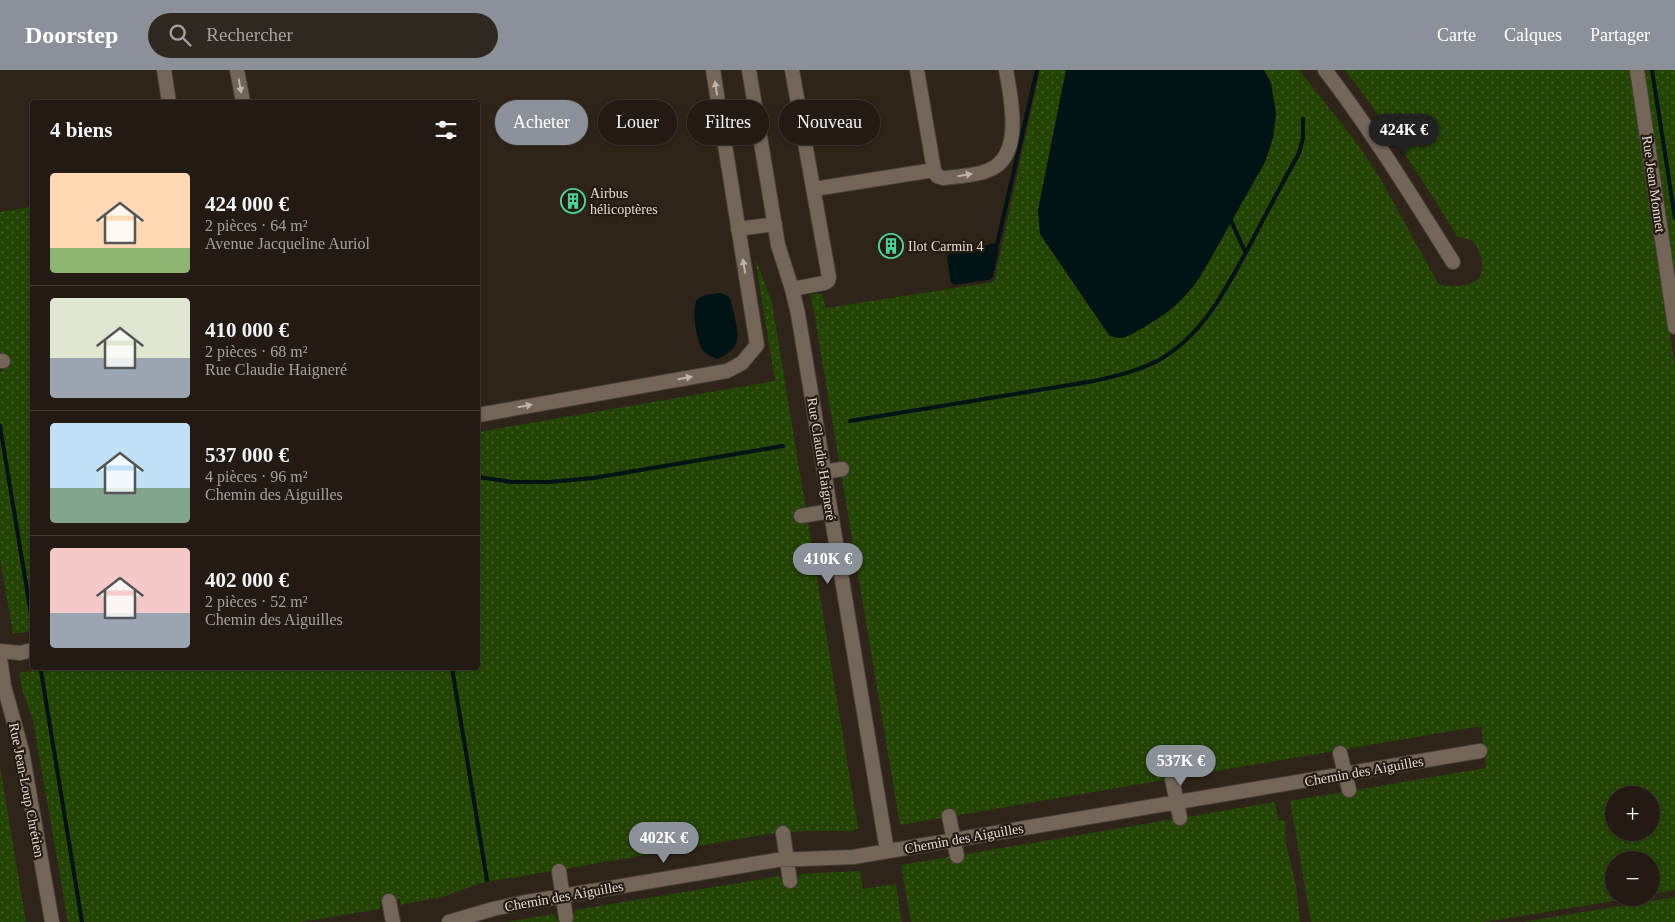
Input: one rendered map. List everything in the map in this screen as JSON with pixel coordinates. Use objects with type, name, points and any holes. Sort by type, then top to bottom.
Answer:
[{"type":"street","points":[[164,70],[169,100]]},
{"type":"street","points":[[237,70],[243,100]]},
{"type":"street","points":[[480,415],[727,371],[742,363],[757,345],[713,70]]},
{"type":"street","name":"Rue Claudie Haigneré","points":[[749,70],[778,245],[792,289],[887,851]]},
{"type":"street","points":[[792,70],[829,277],[828,281],[824,283],[792,289]]},
{"type":"street","points":[[917,70],[934,170],[937,176],[943,178],[988,171],[1003,160],[1008,150],[1012,133],[1012,113],[1006,70]]},
{"type":"street","points":[[1325,70],[1397,172],[1453,262]]},
{"type":"street","name":"Rue Jean Monnet","points":[[1637,70],[1675,327]]},
{"type":"street","points":[[814,189],[934,170]]},
{"type":"street","points":[[738,229],[775,224]]},
{"type":"street","points":[[824,472],[842,470]]},
{"type":"street","points":[[802,516],[830,511]]},
{"type":"street","points":[[0,651],[20,653],[30,650]]},
{"type":"street","name":"Rue Jean-Loup Chrétien","points":[[0,658],[4,686],[22,751],[52,922]]},
{"type":"street","name":"Chemin des Aiguilles","points":[[449,922],[493,909],[563,896],[787,859],[853,857],[1480,751]]},
{"type":"street","points":[[1340,753],[1349,790]]},
{"type":"street","points":[[1172,779],[1180,818]]},
{"type":"street","points":[[950,816],[957,856]]},
{"type":"street","points":[[783,833],[790,881]]},
{"type":"street","points":[[559,871],[566,918]]},
{"type":"street","points":[[388,901],[393,922]]},
{"type":"green space","points":[[1040,70],[1299,70],[1359,146],[1380,178],[1439,285],[1453,286],[1473,283],[1480,276],[1482,260],[1478,249],[1472,241],[1457,236],[1375,110],[1345,70],[1631,70],[1675,367],[1675,890],[1660,892],[1660,851],[1605,851],[1605,902],[1485,922],[1311,922],[1290,801],[1486,768],[1481,726],[900,825],[811,294],[822,294],[826,308],[994,282]]},
{"type":"green space","points":[[1642,70],[1675,70],[1675,285]]},
{"type":"green space","points":[[30,207],[30,631],[13,634],[0,558],[0,372],[3,371],[0,350],[0,212]]},
{"type":"green space","points":[[755,257],[772,303],[858,828],[853,831],[775,833],[481,883],[445,896],[400,905],[400,899],[380,901],[380,909],[301,922],[68,922],[33,720],[23,693],[19,673],[36,670],[480,670],[480,432],[775,381]]},
{"type":"green space","points":[[0,766],[26,922],[0,922]]},
{"type":"green space","points":[[1275,802],[1278,820],[1286,821],[1285,839],[1296,886],[1300,922],[911,922],[901,865]]},
{"type":"green space","points":[[860,871],[863,889],[896,884],[902,922],[505,922],[554,914],[556,919],[574,917],[575,910],[780,876],[782,883],[798,881],[799,874]]},
{"type":"green space","points":[[1675,897],[1675,922],[1523,922],[1620,906],[1660,906],[1660,899]]},
{"type":"shaded area","points":[[1066,70],[1264,70],[1271,83],[1276,113],[1273,138],[1265,162],[1203,272],[1183,298],[1168,311],[1141,329],[1122,338],[1109,335],[1040,234],[1038,210]]},
{"type":"shaded area","points":[[995,243],[999,248],[993,277],[989,280],[954,285],[951,282],[947,257],[949,254]]},
{"type":"shaded area","points":[[720,293],[728,296],[731,301],[738,336],[733,349],[717,359],[703,351],[694,316],[696,303],[700,297]]},
{"type":"waterway","points":[[997,245],[1037,70]]},
{"type":"waterway","points":[[1652,70],[1675,218]]},
{"type":"waterway","points":[[850,421],[1094,381],[1127,373],[1159,360],[1190,337],[1214,307],[1234,275],[1299,153],[1303,138],[1303,119]]},
{"type":"waterway","points":[[1230,218],[1245,252]]},
{"type":"waterway","points":[[0,426],[30,608]]},
{"type":"waterway","points":[[480,477],[512,482],[549,482],[593,478],[783,446]]},
{"type":"waterway","points":[[452,670],[487,880]]},
{"type":"waterway","points":[[41,671],[82,922]]},
{"type":"place","name":"Airbus hélicoptères","points":[[573,201]]},
{"type":"place","name":"Ilot Carmin 4","points":[[891,246]]}]
